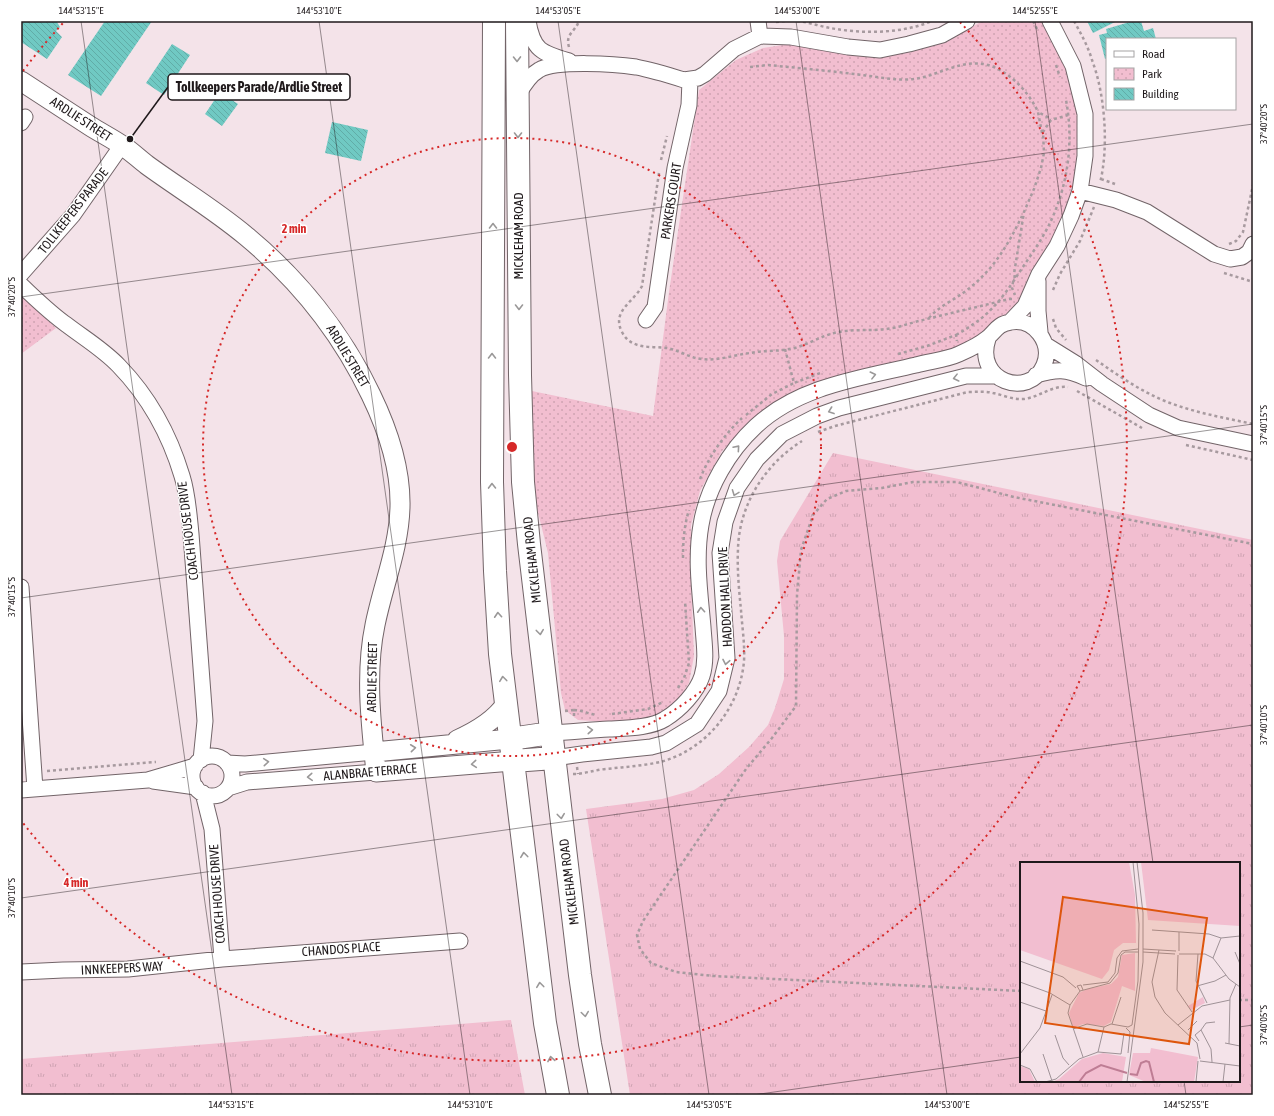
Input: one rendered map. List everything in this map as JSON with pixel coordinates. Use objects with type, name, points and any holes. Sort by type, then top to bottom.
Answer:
[{"type":"main road","name":"MICKLEHAM ROAD","points":[[494,21],[492,482],[495,572],[500,654],[510,738],[545,1023],[558,1095]]},
{"type":"main road","name":"MICKLEHAM ROAD","points":[[517,21],[520,375],[523,482],[580,975],[590,1044],[600,1095]]},
{"type":"main road","points":[[510,738],[551,733]]},
{"type":"main road","points":[[513,761],[554,758]]},
{"type":"street","points":[[528,21],[531,35],[537,48],[550,56],[578,64]]},
{"type":"street","points":[[518,96],[529,79],[539,69],[551,66],[578,64],[637,67],[684,80],[690,80],[705,74],[759,27],[790,37],[848,47],[880,50],[942,35],[967,21]]},
{"type":"street","points":[[1010,322],[1024,306],[1038,274],[1057,246],[1071,216],[1080,191],[1085,156],[1085,114],[1073,66],[1050,21]]},
{"type":"street","name":"PARKERS COURT","points":[[646,320],[655,307],[675,168],[689,106],[690,80]]},
{"type":"street","name":"ARDLIE STREET","points":[[21,81],[122,145],[145,164],[234,226],[280,267],[304,292],[328,323],[355,364],[380,412],[391,441],[396,464],[400,506],[396,543],[375,626],[371,653],[370,684],[376,772]]},
{"type":"street","name":"TOLLKEEPERS PARADE","points":[[21,274],[73,215],[122,145]]},
{"type":"street","points":[[1080,191],[1116,200],[1146,212],[1214,254],[1230,259],[1242,257],[1252,251]]},
{"type":"street","points":[[1036,375],[1043,366],[1046,356],[1038,306],[1038,274]]},
{"type":"street","name":"COACH HOUSE DRIVE","points":[[21,285],[44,307],[93,344],[119,366],[142,392],[156,414],[172,448],[183,478],[189,510],[204,721],[198,763]]},
{"type":"street","points":[[1064,365],[1054,370],[1036,375],[1027,381],[1017,383],[1006,382],[995,376],[988,367],[985,357],[985,346],[994,330],[1003,324],[1010,322],[1021,322],[1031,325],[1064,365],[1102,384],[1149,415],[1178,428],[1253,444]]},
{"type":"street","name":"HADDON HALL DRIVE","points":[[551,733],[643,726],[664,720],[682,706],[696,687],[702,676],[705,657],[698,558],[701,524],[711,490],[730,456],[756,426],[800,396],[838,384],[957,355],[988,339]]},
{"type":"street","name":"HADDON HALL DRIVE","points":[[554,758],[651,747],[666,743],[697,724],[719,691],[728,658],[720,553],[725,522],[737,488],[757,459],[782,434],[817,416],[839,408],[966,376],[995,376]]},
{"type":"street","points":[[21,587],[34,771],[28,789],[148,780],[198,763],[205,757],[221,759],[231,768],[232,775],[231,782],[224,791],[214,796],[200,790],[148,780]]},
{"type":"street","points":[[451,744],[469,735],[497,716],[506,704]]},
{"type":"street","name":"COACH HOUSE DRIVE","points":[[204,721],[221,759]]},
{"type":"street","name":"ALANBRAE TERRACE","points":[[221,759],[244,764],[510,738]]},
{"type":"street","name":"ALANBRAE TERRACE","points":[[224,791],[247,782],[513,761]]},
{"type":"street","points":[[198,763],[192,777],[200,790]]},
{"type":"street","name":"COACH HOUSE DRIVE","points":[[200,790],[212,829],[222,959]]},
{"type":"street","name":"COACH HOUSE DRIVE","points":[[212,829],[224,791]]},
{"type":"street","name":"CHANDOS PLACE","points":[[222,959],[460,941]]},
{"type":"street","name":"INNKEEPERS WAY","points":[[21,972],[63,970],[128,970],[222,959]]},
{"type":"path","points":[[572,50],[568,46],[568,40],[579,21]]},
{"type":"path","points":[[759,27],[785,21]]},
{"type":"path","points":[[797,21],[852,31],[878,32],[904,29],[932,21]]},
{"type":"path","points":[[1033,21],[1040,34]]},
{"type":"path","points":[[1055,62],[1062,84]]},
{"type":"path","points":[[750,67],[768,65],[904,79],[929,76],[952,67],[965,64],[986,64],[1000,71],[1019,85],[1027,94],[1038,112],[1044,153],[1034,189],[1024,212],[1009,243],[982,277],[964,293],[934,312],[929,318]]},
{"type":"path","points":[[956,335],[979,321],[1000,301],[1048,226],[1057,207],[1064,186],[1068,162],[1068,115],[1065,96]]},
{"type":"path","points":[[1038,112],[1051,119],[1068,115]]},
{"type":"path","points":[[1042,138],[1043,132],[1051,119]]},
{"type":"path","points":[[661,162],[667,134]]},
{"type":"path","points":[[660,169],[642,286],[638,293],[623,308],[620,316],[622,332],[628,340],[635,345],[672,349],[701,360],[711,360],[750,352],[778,351],[798,347],[835,333],[872,331],[892,328],[1000,301],[1018,299],[1013,293],[1013,282]]},
{"type":"path","points":[[1101,179],[1122,187]]},
{"type":"path","points":[[1224,243],[1228,244],[1236,241],[1243,232],[1253,185]]},
{"type":"path","points":[[1015,278],[1014,274],[1024,212]]},
{"type":"path","points":[[1038,306],[1051,309],[1056,328],[1064,339],[1075,346],[1052,388]]},
{"type":"path","points":[[1093,358],[1138,388],[1169,402],[1206,414],[1253,424]]},
{"type":"path","points":[[816,433],[835,426],[968,392],[981,391],[1021,399],[1032,398],[1052,388],[1061,386],[1071,388],[1143,429]]},
{"type":"path","points":[[578,774],[594,770],[640,766],[661,762],[684,753],[700,742],[715,728],[727,712],[741,679],[744,661],[738,568],[738,548],[742,522],[749,500],[761,479],[786,452],[804,440]]},
{"type":"path","points":[[1184,444],[1253,460]]},
{"type":"path","points":[[1020,992],[713,976],[676,972],[651,963],[640,949],[637,935],[643,921],[746,769],[796,706],[797,595],[800,557],[813,516],[827,499],[846,491],[882,488],[913,482],[957,482],[1014,497],[1253,544]]},
{"type":"path","points":[[34,771],[160,762]]},
{"type":"path","points":[[1240,1000],[1253,1000]]},
{"type":"green space","points":[[982,21],[1041,21],[1066,70],[1079,116],[1077,161],[1072,190],[1063,219],[1048,246],[1030,273],[1018,302],[982,334],[954,352],[835,381],[754,420],[722,451],[700,491],[691,525],[691,581],[694,656],[689,683],[677,702],[658,716],[640,722],[578,720],[565,710],[561,693],[548,553],[532,488],[532,391],[653,416],[669,292],[699,90],[736,60],[763,48],[790,44],[876,57],[907,53],[947,42]]},
{"type":"green space","points":[[21,295],[56,328],[21,354]]},
{"type":"green space","points":[[833,453],[1253,540],[1253,1095],[630,1095],[586,809],[662,799],[694,790],[719,774],[749,747],[768,725],[784,679],[784,636],[777,561],[780,541]]},
{"type":"green space","points":[[511,1020],[525,1095],[21,1095],[21,1059]]},
{"type":"building","points":[[21,21],[57,22],[60,27],[56,31],[62,37],[47,59],[21,42]]},
{"type":"building","points":[[105,21],[152,21],[101,96],[68,75]]},
{"type":"building","points":[[1087,21],[1117,21],[1093,33]]},
{"type":"building","points":[[1133,21],[1141,21],[1144,31],[1153,28],[1156,38],[1106,38],[1105,59],[1099,35],[1107,33],[1106,29]]},
{"type":"building","points":[[172,44],[190,55],[164,95],[146,83]]},
{"type":"building","points":[[220,92],[238,104],[222,126],[205,114]]},
{"type":"building","points":[[332,122],[368,130],[361,161],[325,153]]},
{"type":"place","name":"Tollkeepers Parade/Ardlie Street","points":[[130,139]]}]
